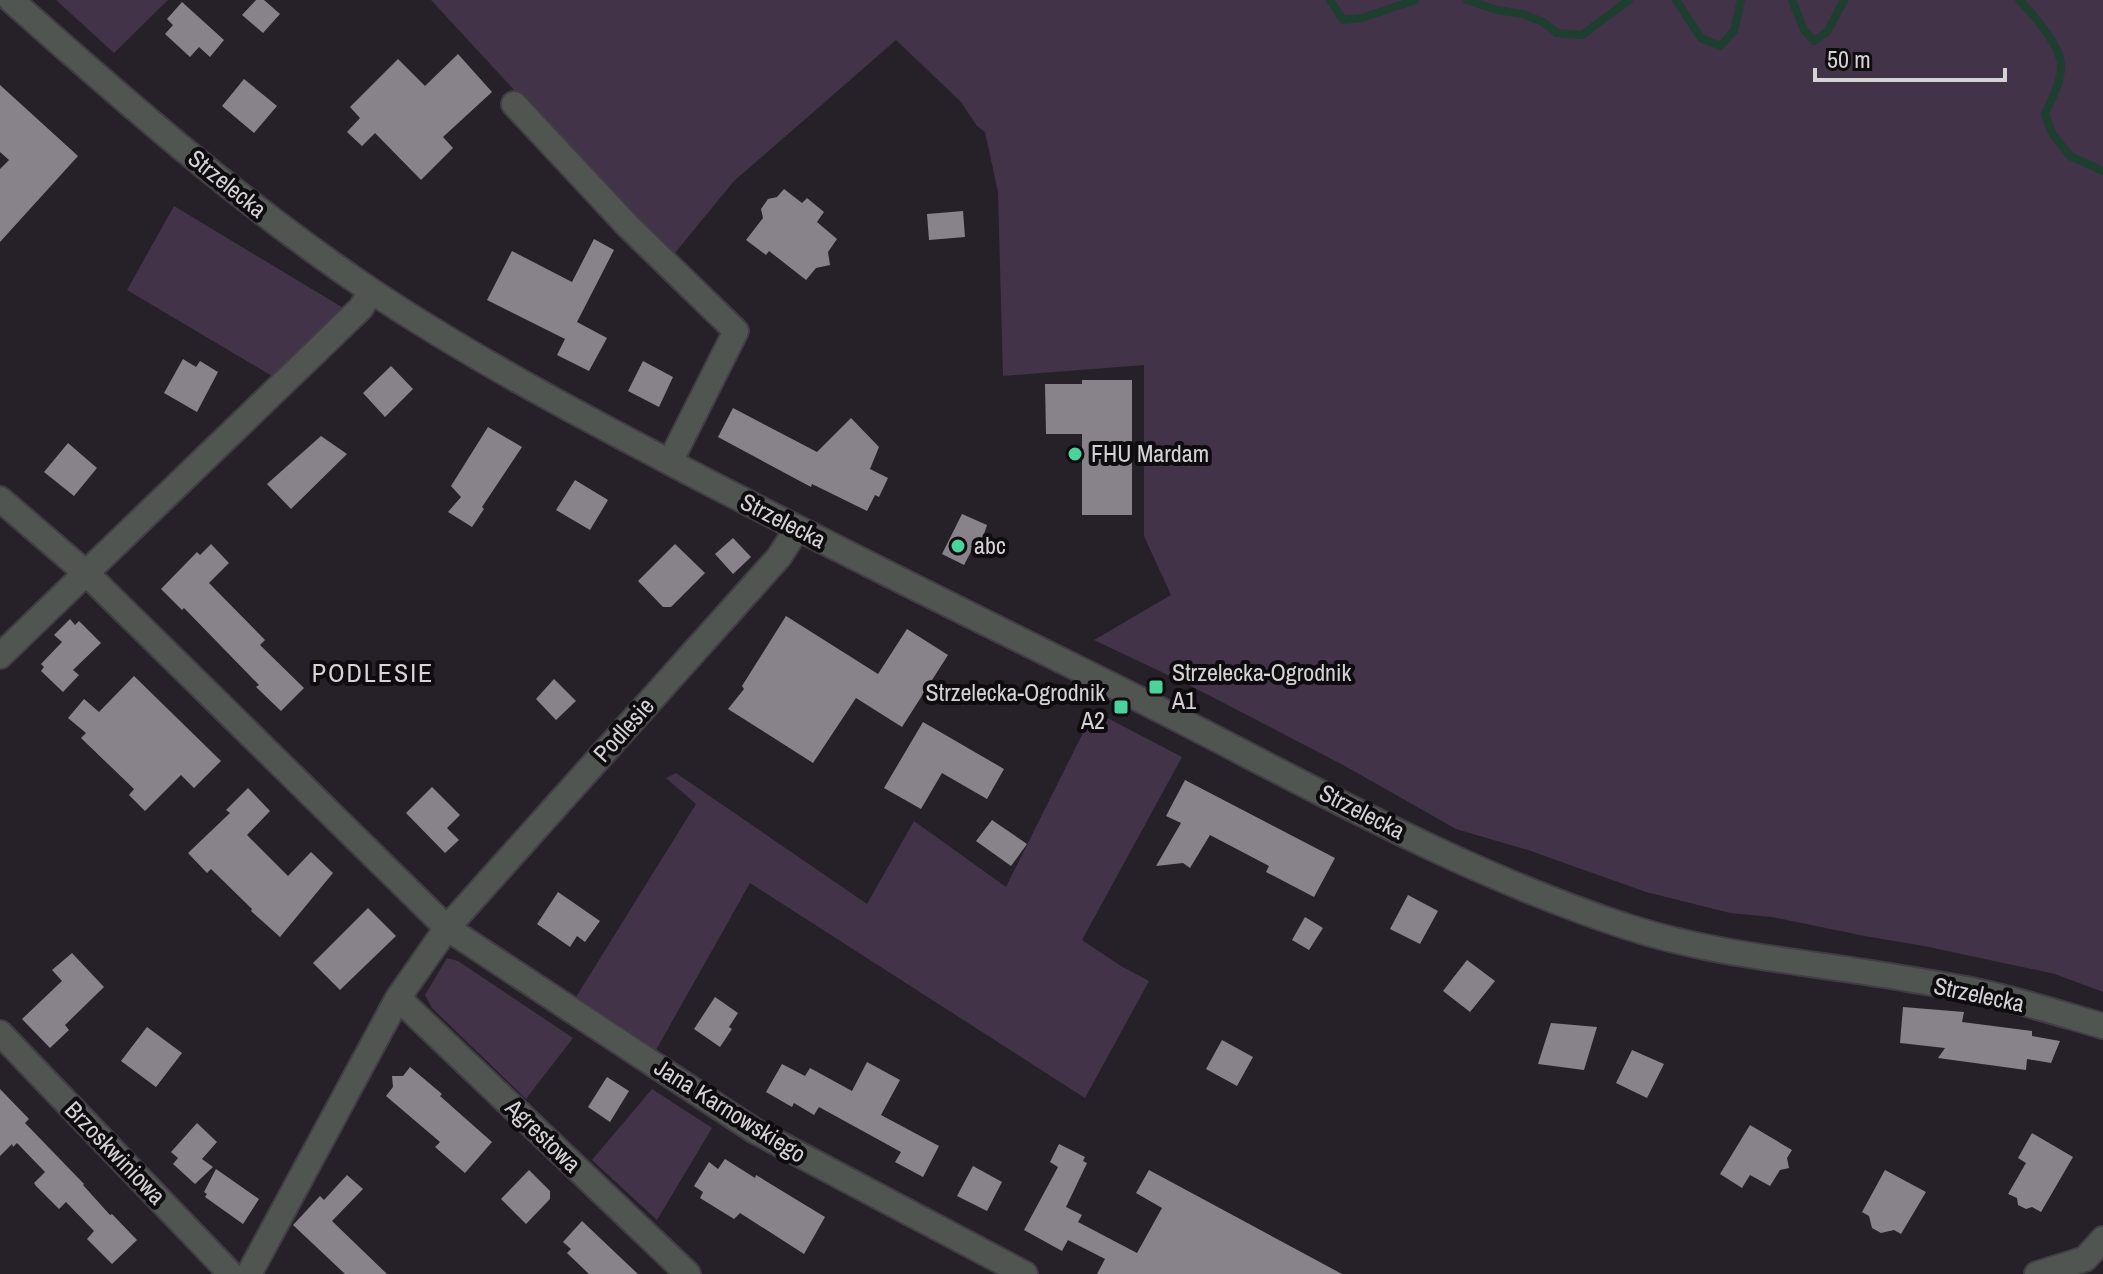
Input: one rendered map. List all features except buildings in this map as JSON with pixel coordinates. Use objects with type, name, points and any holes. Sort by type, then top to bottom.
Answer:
[{"type":"street","name":"Strzelecka","points":[[11,0],[116,93],[262,213],[371,291],[507,376],[797,529],[1433,848],[1533,893],[1633,929],[1769,958],[1989,994],[2103,1026]]},
{"type":"street","points":[[514,104],[628,226],[736,331],[670,462]]},
{"type":"street","points":[[0,656],[361,308],[371,291]]},
{"type":"street","points":[[0,499],[86,573],[447,928]]},
{"type":"street","name":"Podlesie","points":[[249,1274],[398,998],[447,928],[779,557],[797,529]]},
{"type":"street","name":"Jana Karnowskiego","points":[[447,928],[755,1131],[1025,1274]]},
{"type":"street","name":"Agrestowa","points":[[398,998],[688,1274]]},
{"type":"street","name":"Brzoskwiniowa","points":[[0,1033],[231,1274]]},
{"type":"street","points":[[2037,1274],[2085,1259],[2103,1239]]},
{"type":"shaded area","points":[[56,0],[168,0],[114,53]]},
{"type":"shaded area","points":[[431,0],[2103,0],[2103,992],[2055,974],[1772,917],[1730,913],[1646,892],[1528,850],[1456,829],[1345,766],[1189,685],[1094,640],[1171,595],[1144,536],[1144,365],[1003,376],[998,192],[985,132],[977,126],[961,102],[896,40],[734,181],[670,259]]},
{"type":"shaded area","points":[[174,206],[345,309],[277,379],[127,290]]},
{"type":"shaded area","points":[[1094,711],[1182,757],[1082,940],[1149,981],[1085,1098],[750,883],[656,1050],[576,997],[696,804],[666,778],[676,773],[867,904],[914,821],[1006,887]]},
{"type":"shaded area","points":[[447,958],[458,961],[573,1038],[526,1099],[432,1008],[425,995]]},
{"type":"shaded area","points":[[652,1089],[712,1128],[657,1220],[592,1160]]},
{"type":"waterway","points":[[1330,0],[1343,20],[1362,18],[1415,0]]},
{"type":"waterway","points":[[1467,0],[1497,10],[1523,14],[1543,22],[1557,33],[1582,35],[1629,0]]},
{"type":"waterway","points":[[1676,0],[1701,38],[1720,46],[1734,31],[1741,0]]},
{"type":"waterway","points":[[1792,0],[1804,30],[1814,41],[1827,32],[1844,0]]},
{"type":"waterway","points":[[2019,0],[2049,35],[2060,58],[2059,79],[2045,114],[2052,133],[2070,156],[2103,171]]},
{"type":"place","name":"FHU Mardam","points":[[1075,454]]},
{"type":"place","name":"abc","points":[[958,546]]},
{"type":"place","name":"Strzelecka-Ogrodnik A1","points":[[1156,687]]},
{"type":"place","name":"Strzelecka-Ogrodnik A2","points":[[1121,707]]},
{"type":"district","name":"PODLESIE","points":[[373,673]]}]
